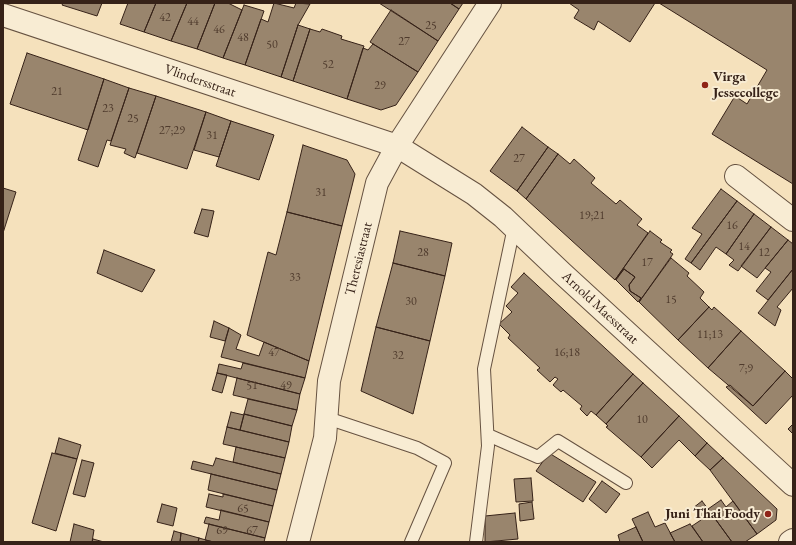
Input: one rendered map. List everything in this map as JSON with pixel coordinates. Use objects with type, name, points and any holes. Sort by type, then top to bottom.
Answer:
[{"type":"street","name":"Theresiastraat","points":[[298,542],[325,438],[329,381],[377,184],[397,146],[490,3]]},
{"type":"street","name":"Vlindersstraat","points":[[3,15],[397,146]]},
{"type":"street","name":"Arnold Maesstraat","points":[[397,146],[474,194],[514,227],[793,485]]},
{"type":"street","points":[[736,176],[793,220]]},
{"type":"lane","points":[[476,542],[488,434],[484,369],[514,227]]},
{"type":"lane","points":[[327,418],[417,448],[445,463],[412,542]]},
{"type":"lane","points":[[488,434],[538,457],[558,441],[626,483]]},
{"type":"building","points":[[63,3],[102,3],[97,16],[62,5]]},
{"type":"building","points":[[128,3],[156,3],[144,32],[120,24]]},
{"type":"building","points":[[156,3],[187,3],[171,41],[144,32]]},
{"type":"building","points":[[187,3],[215,3],[197,49],[171,41]]},
{"type":"building","points":[[215,3],[228,3],[242,10],[223,58],[197,49]]},
{"type":"building","points":[[274,3],[294,8],[296,3],[310,4],[298,25],[281,77],[245,65],[261,19],[268,22]]},
{"type":"building","points":[[379,3],[450,3],[459,9],[438,41]]},
{"type":"building","points":[[450,3],[463,3],[459,9]]},
{"type":"building","points":[[569,3],[655,3],[630,42],[598,21],[594,30],[574,18],[579,10]]},
{"type":"building","points":[[659,3],[793,3],[793,184],[712,134],[735,96],[747,104],[767,70]]},
{"type":"building","points":[[244,5],[264,11],[245,65],[223,58]]},
{"type":"building","points":[[391,10],[438,41],[418,72],[370,42]]},
{"type":"building","points":[[298,25],[310,29],[293,81],[281,77]]},
{"type":"building","points":[[310,29],[320,32],[322,29],[342,36],[341,39],[364,46],[347,99],[293,81]]},
{"type":"building","points":[[373,44],[418,72],[396,105],[381,110],[347,99],[363,48],[368,50]]},
{"type":"building","points":[[27,53],[104,79],[88,130],[10,104]]},
{"type":"building","points":[[104,79],[129,88],[111,141],[107,140],[98,167],[78,160]]},
{"type":"building","points":[[129,88],[156,96],[135,158],[124,153],[126,149],[110,145]]},
{"type":"building","points":[[156,96],[206,112],[187,169],[137,153]]},
{"type":"building","points":[[206,112],[231,121],[219,157],[194,150]]},
{"type":"building","points":[[231,121],[274,135],[259,180],[216,166]]},
{"type":"building","points":[[522,127],[548,147],[517,191],[490,171]]},
{"type":"building","points":[[303,145],[347,160],[355,174],[342,226],[287,212]]},
{"type":"building","points":[[548,147],[558,154],[526,199],[517,191]]},
{"type":"building","points":[[558,154],[570,164],[574,159],[595,178],[591,183],[616,204],[620,200],[642,219],[637,225],[648,233],[615,280],[526,199]]},
{"type":"building","points":[[3,188],[16,192],[3,233]]},
{"type":"building","points":[[721,189],[737,201],[691,263],[685,259],[702,234],[692,228]]},
{"type":"building","points":[[737,201],[754,214],[726,254],[716,247],[700,270],[691,263]]},
{"type":"building","points":[[202,209],[214,211],[208,237],[194,233]]},
{"type":"building","points":[[287,212],[342,226],[309,361],[247,335],[268,252],[276,255]]},
{"type":"building","points":[[754,214],[771,227],[738,271],[729,265],[734,260],[726,254]]},
{"type":"building","points":[[771,227],[788,240],[757,278],[741,266]]},
{"type":"building","points":[[400,231],[452,243],[445,276],[393,263]]},
{"type":"building","points":[[650,231],[662,240],[660,242],[672,250],[670,252],[673,254],[639,302],[641,298],[630,291],[629,285],[635,277],[624,269],[615,280]]},
{"type":"building","points":[[788,240],[793,244],[793,269],[768,300],[756,291],[771,272],[765,268]]},
{"type":"building","points":[[104,250],[155,270],[142,292],[97,273]]},
{"type":"building","points":[[671,258],[689,273],[687,276],[704,292],[700,298],[709,307],[678,340],[639,302]]},
{"type":"building","points":[[393,263],[445,276],[430,341],[376,327]]},
{"type":"building","points":[[624,269],[635,277],[629,285],[630,291],[641,298],[638,302],[616,280]]},
{"type":"building","points":[[793,269],[793,288],[777,307],[781,310],[775,326],[758,313]]},
{"type":"building","points":[[524,273],[633,374],[596,415],[591,411],[587,416],[580,409],[582,406],[563,390],[561,392],[553,385],[558,379],[555,377],[550,382],[537,370],[540,368],[508,338],[510,335],[499,324],[512,312],[506,306],[518,293],[511,287]]},
{"type":"building","points":[[709,307],[712,310],[714,307],[741,331],[708,368],[678,340]]},
{"type":"building","points":[[214,321],[229,328],[225,341],[210,337]]},
{"type":"building","points":[[376,327],[430,341],[413,414],[361,391]]},
{"type":"building","points":[[229,328],[241,335],[236,349],[259,356],[264,342],[309,361],[305,378],[221,357]]},
{"type":"building","points":[[741,331],[785,371],[753,406],[708,368]]},
{"type":"building","points":[[243,363],[305,378],[300,394],[217,373],[219,364],[241,369]]},
{"type":"building","points":[[785,371],[793,379],[793,395],[766,424],[726,387],[730,385],[753,406]]},
{"type":"building","points":[[217,373],[227,375],[222,393],[212,390]]},
{"type":"building","points":[[633,374],[643,383],[606,424],[596,415]]},
{"type":"building","points":[[237,378],[300,394],[297,410],[233,395]]},
{"type":"building","points":[[643,383],[679,416],[641,457],[606,427],[608,426],[606,424]]},
{"type":"building","points":[[248,399],[297,410],[292,426],[244,414]]},
{"type":"building","points":[[231,412],[244,415],[240,430],[227,427]]},
{"type":"building","points":[[244,414],[292,426],[289,442],[240,430]]},
{"type":"building","points":[[679,416],[707,443],[695,456],[679,440],[652,468],[641,457]]},
{"type":"building","points":[[793,424],[793,434],[788,429]]},
{"type":"building","points":[[227,427],[289,442],[285,458],[223,444]]},
{"type":"building","points":[[59,438],[81,445],[77,459],[55,453]]},
{"type":"building","points":[[707,443],[723,458],[710,470],[695,456]]},
{"type":"building","points":[[236,447],[285,458],[281,474],[233,462]]},
{"type":"building","points":[[52,453],[77,459],[56,531],[32,523]]},
{"type":"building","points":[[549,453],[596,482],[583,502],[536,471]]},
{"type":"building","points":[[216,458],[281,474],[277,490],[191,469],[193,461],[213,466]]},
{"type":"building","points":[[723,458],[777,509],[776,520],[757,534],[710,470]]},
{"type":"building","points":[[82,460],[94,463],[85,497],[73,494]]},
{"type":"building","points":[[211,474],[277,490],[273,506],[208,490]]},
{"type":"building","points":[[531,478],[533,501],[516,502],[514,479]]},
{"type":"building","points":[[602,481],[620,494],[606,513],[589,499]]},
{"type":"building","points":[[209,494],[223,497],[223,494],[273,506],[269,522],[206,507]]},
{"type":"building","points":[[721,500],[726,507],[733,501],[757,534],[745,542],[732,542],[708,509]]},
{"type":"building","points":[[702,501],[732,542],[703,542],[692,526],[701,520],[693,508]]},
{"type":"building","points":[[532,502],[534,519],[520,521],[519,504]]},
{"type":"building","points":[[162,504],[177,508],[173,526],[157,522]]},
{"type":"building","points":[[221,510],[269,522],[265,538],[204,523],[206,517],[219,520]]},
{"type":"building","points":[[648,512],[655,527],[665,523],[675,542],[643,542],[632,519]]},
{"type":"building","points":[[515,513],[518,539],[485,542],[485,516]]},
{"type":"building","points":[[74,524],[94,530],[92,542],[70,542]]},
{"type":"building","points":[[209,524],[265,538],[264,542],[214,542],[205,540]]},
{"type":"building","points":[[690,524],[703,542],[675,542],[670,533]]},
{"type":"building","points":[[636,527],[643,542],[620,542],[618,535]]},
{"type":"building","points":[[174,531],[181,533],[180,542],[171,542]]},
{"type":"building","points":[[181,533],[199,538],[198,542],[180,542]]},
{"type":"building","points":[[199,538],[213,542],[198,542]]},
{"type":"building","points":[[93,539],[104,542],[92,542]]},
{"type":"place","name":"Virga Jessecollege","points":[[705,85]]},
{"type":"place","name":"Juni Thai Foody","points":[[768,514]]}]
